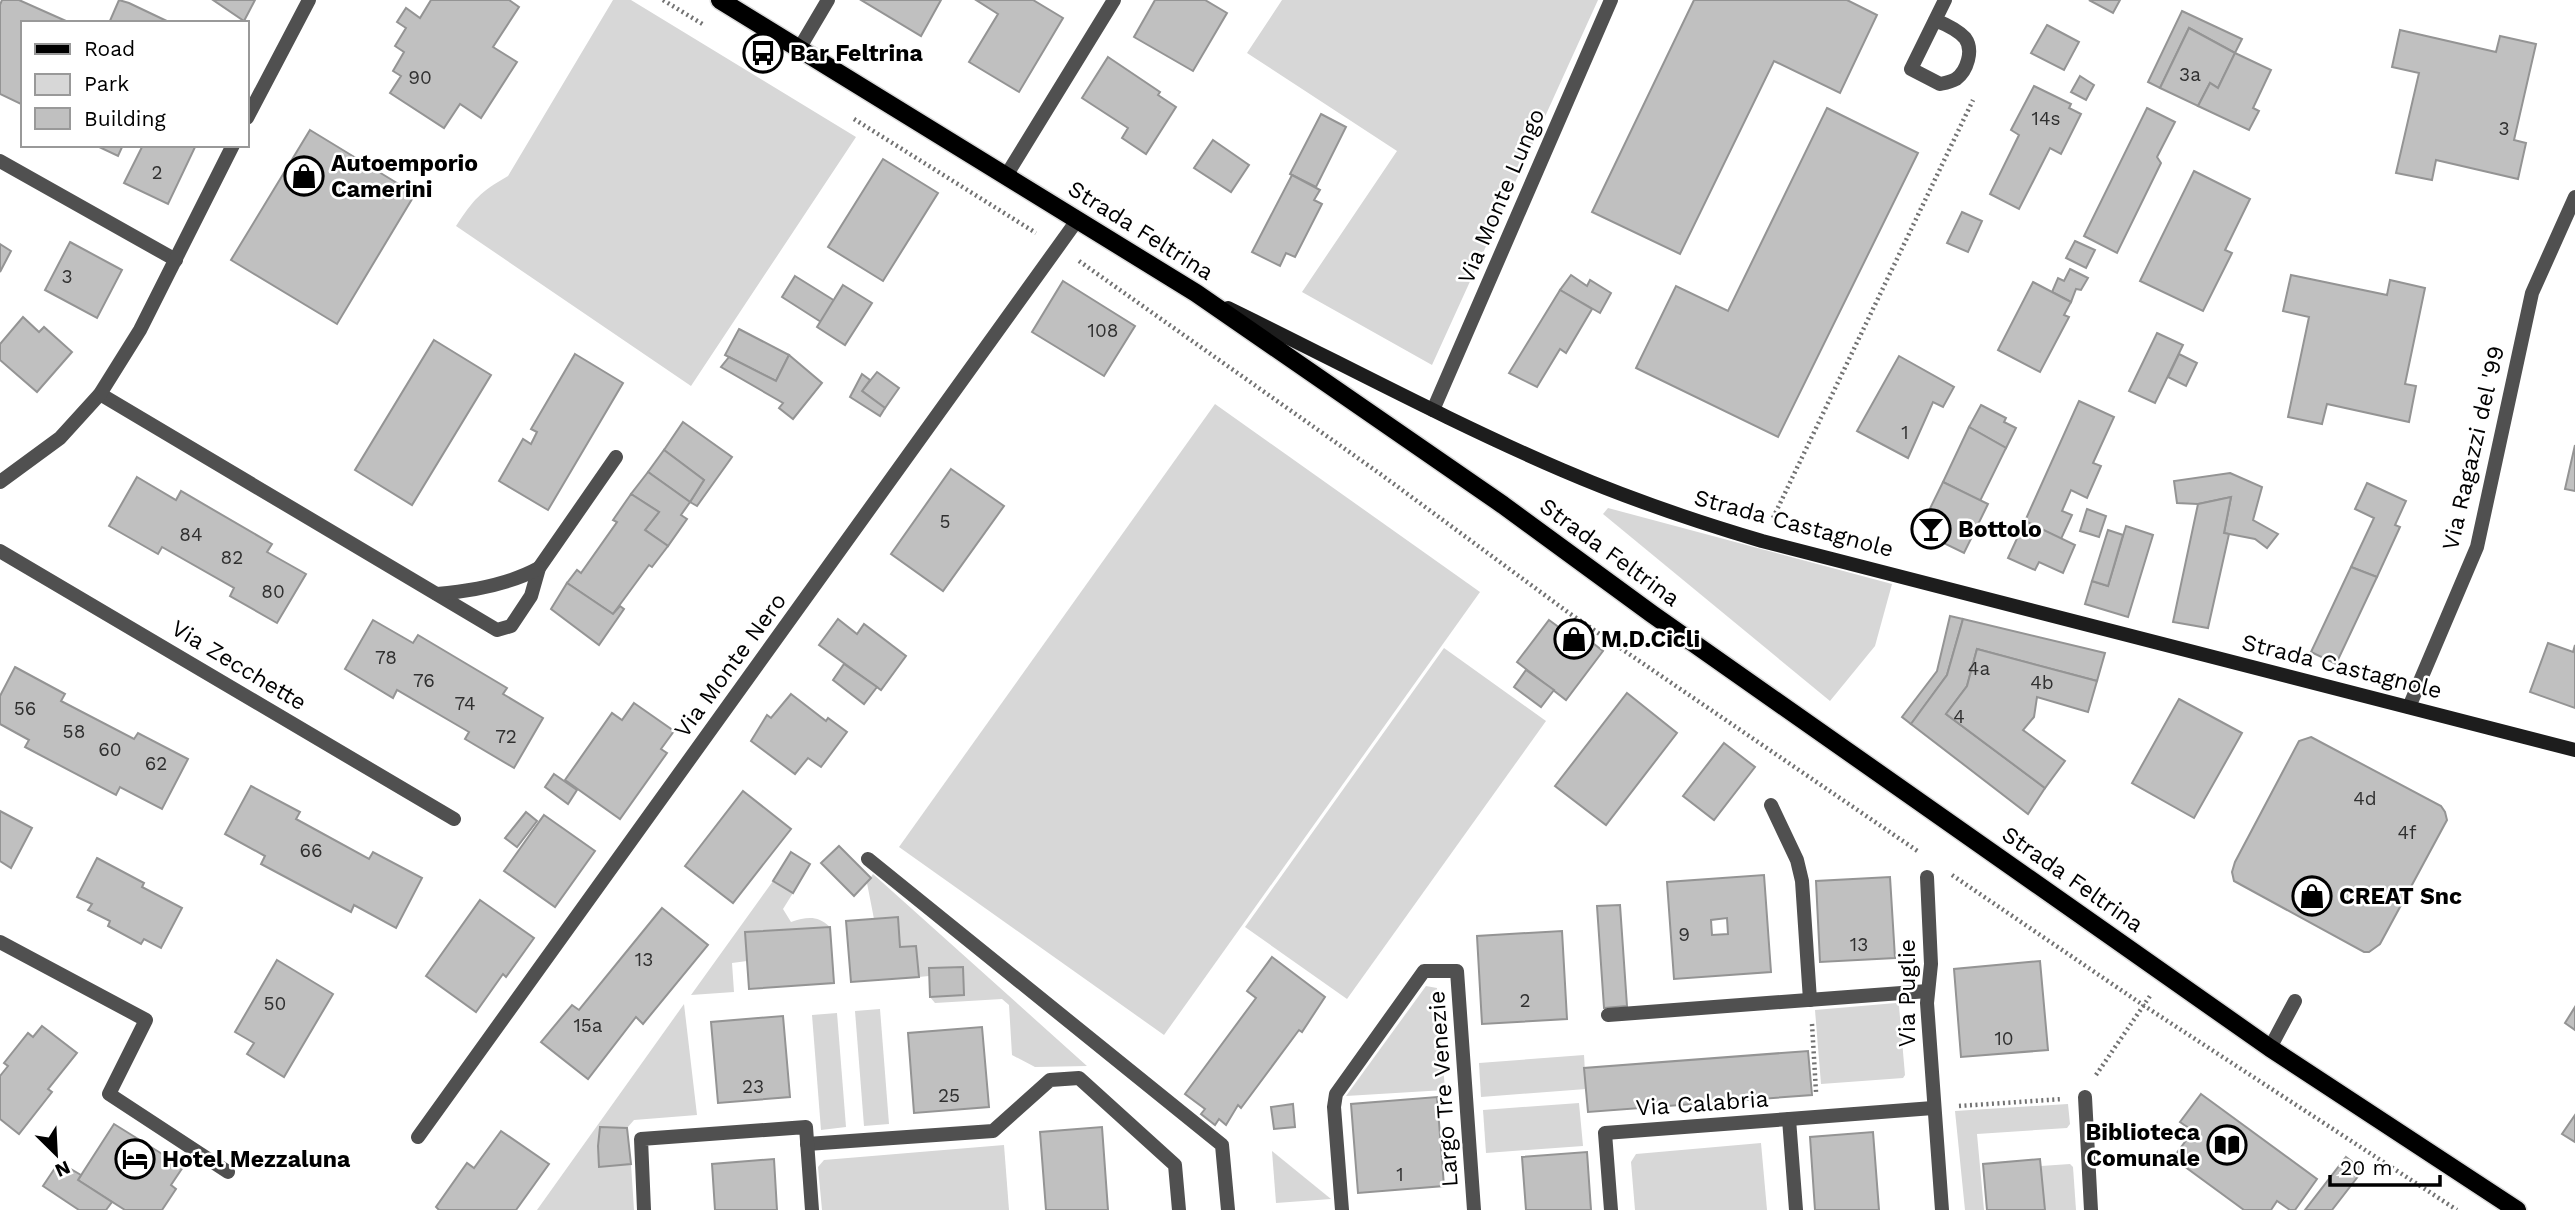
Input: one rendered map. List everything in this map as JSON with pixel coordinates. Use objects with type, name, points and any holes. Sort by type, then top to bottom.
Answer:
[{"type":"main road","name":"Strada Feltrina","points":[[720,0],[1196,293],[1503,505],[1652,614],[2270,1048],[2517,1210]]},
{"type":"main road","name":"Strada Castagnole","points":[[1196,293],[1433,410],[1562,470],[1632,498],[1762,541],[2575,750]]},
{"type":"street","points":[[248,116],[309,0]]},
{"type":"street","points":[[799,49],[828,0]]},
{"type":"street","points":[[1006,176],[1114,0]]},
{"type":"street","name":"Via Monte Lungo","points":[[1433,410],[1611,0]]},
{"type":"street","points":[[1935,20],[1952,27],[1966,39],[1969,53],[1966,69],[1954,80],[1940,84],[1911,69],[1935,20],[1945,0]]},
{"type":"street","points":[[0,482],[60,438],[100,394],[140,330],[232,147]]},
{"type":"street","points":[[0,160],[176,260]]},
{"type":"street","name":"Via Ragazzi del '99","points":[[2409,707],[2477,547],[2532,293],[2575,197]]},
{"type":"street","name":"Via Monte Nero","points":[[418,1137],[1078,219]]},
{"type":"street","points":[[100,394],[497,630],[511,626],[531,596],[539,569],[616,457]]},
{"type":"street","name":"Via Zecchette","points":[[0,551],[454,820]]},
{"type":"street","points":[[437,594],[470,591],[522,578],[539,569]]},
{"type":"street","points":[[1771,805],[1797,860],[1802,881],[1810,1000]]},
{"type":"street","points":[[867,859],[1222,1145],[1228,1210]]},
{"type":"street","name":"Via Puglie","points":[[1927,877],[1931,964],[1928,991],[1941,1210]]},
{"type":"street","points":[[0,942],[146,1020],[109,1094],[228,1171]]},
{"type":"street","name":"Largo Tre Venezie","points":[[1342,1210],[1334,1107],[1336,1094],[1424,971],[1457,971],[1474,1210]]},
{"type":"street","points":[[1608,1015],[1928,991]]},
{"type":"street","points":[[2270,1048],[2295,1001]]},
{"type":"street","points":[[807,1144],[993,1131],[1050,1080],[1079,1078],[1175,1165],[1179,1210]]},
{"type":"street","points":[[2085,1097],[2091,1210]]},
{"type":"street","points":[[1789,1119],[1933,1108]]},
{"type":"street","name":"Via Calabria","points":[[1611,1210],[1605,1133],[1789,1119],[1796,1210]]},
{"type":"street","points":[[644,1210],[641,1139],[806,1127],[811,1210]]},
{"type":"path","points":[[663,0],[711,29]]},
{"type":"path","points":[[1762,541],[1983,78],[1966,69]]},
{"type":"path","points":[[853,118],[1059,247],[1379,473],[1569,613],[1925,856]]},
{"type":"path","points":[[1948,872],[2143,1005],[2457,1210]]},
{"type":"path","points":[[1933,1108],[2085,1097],[2092,1081],[2165,975]]},
{"type":"path","points":[[1810,1000],[1818,1117]]},
{"type":"green space","points":[[613,0],[631,0],[856,137],[691,386],[456,226],[478,197],[508,176]]},
{"type":"green space","points":[[1282,0],[1598,0],[1432,365],[1302,292],[1397,151],[1247,53]]},
{"type":"green space","points":[[1215,404],[1480,592],[1164,1035],[899,847]]},
{"type":"green space","points":[[1608,508],[1892,584],[1875,646],[1830,701],[1603,514]]},
{"type":"green space","points":[[1444,648],[1546,721],[1347,999],[1245,927]]},
{"type":"green space","points":[[873,874],[1087,1066],[1035,1067],[1012,1055],[1009,1005],[1002,999],[935,1003],[930,997],[964,995],[963,968],[930,968],[929,976],[919,977],[916,946],[900,947],[898,917],[874,919],[867,883]]},
{"type":"green space","points":[[773,881],[793,893],[783,909],[791,922],[812,918],[821,920],[830,927],[746,932],[747,961],[732,963],[734,992],[691,995]]},
{"type":"green space","points":[[1426,986],[1437,988],[1445,1090],[1346,1096]]},
{"type":"green space","points":[[1896,1003],[1899,1006],[1905,1075],[1903,1078],[1821,1084],[1815,1010]]},
{"type":"green space","points":[[684,1004],[697,1115],[634,1120],[627,1128],[600,1128],[599,1167],[631,1164],[634,1210],[537,1210]]},
{"type":"green space","points":[[880,1009],[889,1124],[864,1126],[855,1011]]},
{"type":"green space","points":[[837,1013],[846,1127],[821,1130],[812,1015]]},
{"type":"green space","points":[[1584,1055],[1586,1089],[1481,1097],[1479,1063]]},
{"type":"green space","points":[[1579,1103],[1583,1146],[1486,1153],[1483,1110]]},
{"type":"green space","points":[[2068,1104],[2070,1124],[2067,1128],[1977,1134],[1984,1210],[1965,1210],[1955,1111]]},
{"type":"green space","points":[[1761,1143],[1767,1210],[1635,1210],[1631,1162],[1636,1154]]},
{"type":"green space","points":[[1004,1145],[1009,1210],[822,1210],[818,1167],[824,1160]]},
{"type":"green space","points":[[1272,1151],[1331,1199],[1276,1203]]},
{"type":"green space","points":[[2070,1164],[2073,1167],[2076,1210],[2045,1210],[2041,1166]]},
{"type":"building","points":[[2,0],[19,0],[66,21],[21,21],[21,104],[0,94]]},
{"type":"building","points":[[119,0],[167,21],[110,21]]},
{"type":"building","points":[[213,0],[255,0],[244,21]]},
{"type":"building","points":[[431,0],[509,0],[519,7],[493,47],[517,62],[481,118],[460,104],[444,128],[390,93],[401,76],[393,71],[404,52],[395,46],[406,28],[397,22],[406,8],[420,18]]},
{"type":"building","points":[[861,0],[941,0],[921,36]]},
{"type":"building","points":[[976,0],[1033,0],[1063,18],[1019,92],[969,62],[998,14]]},
{"type":"building","points":[[1155,0],[1205,0],[1227,13],[1193,71],[1134,37]]},
{"type":"building","points":[[1694,0],[1847,0],[1877,15],[1840,93],[1774,61],[1680,254],[1592,212]]},
{"type":"building","points":[[2089,0],[2120,0],[2113,13]]},
{"type":"building","points":[[2182,11],[2242,39],[2235,53],[2189,28],[2160,88],[2148,82]]},
{"type":"building","points":[[2047,25],[2079,42],[2064,70],[2031,53]]},
{"type":"building","points":[[2189,28],[2235,53],[2218,88],[2210,83],[2198,106],[2160,88]]},
{"type":"building","points":[[2400,30],[2496,52],[2500,36],[2536,44],[2514,140],[2526,143],[2518,179],[2436,160],[2432,180],[2396,173],[2419,73],[2392,67]]},
{"type":"building","points":[[2235,53],[2271,70],[2253,108],[2259,111],[2249,130],[2198,106],[2210,83],[2218,88]]},
{"type":"building","points":[[1108,57],[1160,92],[1158,95],[1176,107],[1146,154],[1122,138],[1128,128],[1082,98]]},
{"type":"building","points":[[2080,76],[2094,85],[2086,100],[2071,92]]},
{"type":"building","points":[[2034,86],[2071,104],[2069,108],[2081,114],[2061,154],[2050,148],[2019,209],[1990,194],[2019,135],[2011,130]]},
{"type":"building","points":[[1827,108],[1918,153],[1778,437],[1636,368],[1676,286],[1728,311]]},
{"type":"building","points":[[2147,108],[2175,122],[2157,157],[2161,163],[2117,253],[2084,236]]},
{"type":"building","points":[[1321,114],[1346,127],[1316,187],[1290,174]]},
{"type":"building","points":[[310,130],[415,194],[337,324],[231,260]]},
{"type":"building","points":[[1213,140],[1249,165],[1231,192],[1194,168]]},
{"type":"building","points":[[99,147],[122,147],[118,156]]},
{"type":"building","points":[[142,147],[195,147],[168,204],[124,183]]},
{"type":"building","points":[[883,159],[938,193],[883,281],[828,247]]},
{"type":"building","points":[[2194,171],[2250,199],[2225,250],[2232,253],[2203,311],[2140,281]]},
{"type":"building","points":[[1292,175],[1320,190],[1314,200],[1322,204],[1295,257],[1286,253],[1280,266],[1252,252]]},
{"type":"building","points":[[1962,212],[1982,221],[1968,252],[1947,243]]},
{"type":"building","points":[[2075,241],[2095,250],[2086,268],[2066,258]]},
{"type":"building","points":[[70,242],[122,270],[97,318],[45,290]]},
{"type":"building","points":[[0,244],[11,251],[0,272]]},
{"type":"building","points":[[2070,269],[2088,278],[2081,290],[2076,289],[2071,302],[2052,292],[2058,278],[2064,281]]},
{"type":"building","points":[[1571,275],[1587,286],[1590,280],[1611,293],[1600,313],[1560,290]]},
{"type":"building","points":[[2291,275],[2387,295],[2390,280],[2425,288],[2405,384],[2416,386],[2409,422],[2327,404],[2322,424],[2288,417],[2309,317],[2283,311]]},
{"type":"building","points":[[795,276],[835,301],[821,322],[782,297]]},
{"type":"building","points":[[1063,281],[1135,326],[1104,376],[1032,332]]},
{"type":"building","points":[[2033,282],[2071,302],[2064,315],[2069,317],[2040,372],[1998,350]]},
{"type":"building","points":[[843,285],[872,303],[845,345],[817,327]]},
{"type":"building","points":[[1560,290],[1592,309],[1566,353],[1560,349],[1537,387],[1509,373]]},
{"type":"building","points":[[23,317],[39,332],[44,327],[72,352],[37,392],[0,360],[0,344]]},
{"type":"building","points":[[739,329],[789,355],[776,381],[725,355]]},
{"type":"building","points":[[2157,333],[2183,345],[2155,403],[2129,391]]},
{"type":"building","points":[[434,340],[491,375],[412,505],[355,470]]},
{"type":"building","points":[[575,354],[623,383],[548,510],[499,481],[523,439],[531,444],[537,432],[531,429]]},
{"type":"building","points":[[2179,354],[2197,363],[2186,386],[2168,377]]},
{"type":"building","points":[[789,355],[822,383],[793,419],[779,408],[783,403],[721,367],[729,357],[776,381]]},
{"type":"building","points":[[1899,356],[1954,387],[1943,407],[1933,402],[1908,458],[1857,431]]},
{"type":"building","points":[[877,372],[899,388],[885,408],[862,391]]},
{"type":"building","points":[[862,374],[870,380],[862,391],[885,408],[880,416],[850,397]]},
{"type":"building","points":[[2079,401],[2114,417],[2093,463],[2101,466],[2087,498],[2071,490],[2062,511],[2072,515],[2061,539],[2025,521]]},
{"type":"building","points":[[1981,405],[2006,418],[2004,422],[2016,428],[2006,448],[1969,427]]},
{"type":"building","points":[[683,422],[732,457],[697,506],[690,502],[704,480],[664,450]]},
{"type":"building","points":[[1969,427],[2006,448],[1980,501],[1943,482]]},
{"type":"building","points":[[2575,445],[2575,491],[2565,489]]},
{"type":"building","points":[[664,450],[704,480],[690,502],[648,472]]},
{"type":"building","points":[[951,469],[1004,506],[943,591],[891,554]]},
{"type":"building","points":[[648,472],[690,502],[681,515],[687,519],[668,546],[645,530],[659,512],[631,494]]},
{"type":"building","points":[[2230,473],[2262,487],[2253,520],[2278,534],[2267,548],[2255,539],[2224,533],[2231,497],[2198,504],[2177,503],[2174,481]]},
{"type":"building","points":[[137,477],[176,500],[181,491],[272,544],[267,552],[306,574],[277,623],[230,596],[234,588],[162,547],[158,554],[109,526]]},
{"type":"building","points":[[1943,482],[1988,504],[1964,553],[1919,531]]},
{"type":"building","points":[[2367,483],[2406,501],[2395,525],[2400,527],[2377,577],[2351,567],[2374,518],[2355,509]]},
{"type":"building","points":[[631,494],[659,512],[645,530],[668,546],[652,567],[649,565],[613,614],[567,583],[577,570],[581,573],[617,522],[613,520]]},
{"type":"building","points":[[2231,497],[2224,533],[2229,534],[2208,628],[2173,622],[2198,504]]},
{"type":"building","points":[[2087,509],[2106,516],[2099,537],[2080,531]]},
{"type":"building","points":[[2025,521],[2075,545],[2063,573],[2039,562],[2035,570],[2008,558]]},
{"type":"building","points":[[2126,526],[2153,535],[2128,617],[2085,604],[2092,581],[2108,586]]},
{"type":"building","points":[[2108,530],[2123,535],[2108,586],[2092,581]]},
{"type":"building","points":[[2351,567],[2377,577],[2336,664],[2311,652]]},
{"type":"building","points":[[567,583],[613,614],[620,606],[624,609],[599,645],[551,609]]},
{"type":"building","points":[[1950,616],[1963,619],[1947,675],[1911,724],[1902,717],[1937,671]]},
{"type":"building","points":[[838,619],[857,634],[864,624],[906,656],[881,690],[819,645]]},
{"type":"building","points":[[1963,619],[2105,653],[2097,681],[1977,649],[1967,686],[1946,714],[2045,788],[2028,814],[1911,724],[1947,675]]},
{"type":"building","points":[[373,620],[413,643],[418,635],[507,688],[503,694],[543,718],[514,768],[465,739],[469,732],[397,690],[393,698],[345,669]]},
{"type":"building","points":[[1549,620],[1568,634],[1573,628],[1603,651],[1566,700],[1517,662]]},
{"type":"building","points":[[2548,643],[2573,652],[2575,645],[2575,708],[2530,692]]},
{"type":"building","points":[[1977,649],[2097,681],[2088,712],[2037,697],[2034,717],[2023,730],[2065,761],[2045,788],[1946,714],[1967,686]]},
{"type":"building","points":[[844,664],[877,687],[864,704],[833,680]]},
{"type":"building","points":[[15,667],[65,694],[61,701],[134,739],[138,733],[188,759],[162,809],[120,787],[116,795],[25,747],[29,740],[0,724],[0,696]]},
{"type":"building","points":[[1526,670],[1554,690],[1541,707],[1514,687]]},
{"type":"building","points":[[1627,693],[1677,733],[1606,825],[1555,786]]},
{"type":"building","points":[[791,694],[826,721],[828,718],[847,732],[821,767],[808,758],[795,774],[751,741],[767,715],[771,718]]},
{"type":"building","points":[[2179,699],[2242,733],[2194,818],[2132,783]]},
{"type":"building","points":[[634,703],[674,731],[661,749],[667,753],[620,819],[565,780],[612,713],[622,720]]},
{"type":"building","points":[[2311,737],[2441,806],[2445,812],[2447,820],[2380,944],[2369,952],[2364,952],[2234,881],[2232,872],[2235,862],[2299,741]]},
{"type":"building","points":[[1724,743],[1755,767],[1714,820],[1683,796]]},
{"type":"building","points":[[554,774],[577,790],[568,804],[545,787]]},
{"type":"building","points":[[251,786],[300,812],[296,819],[369,859],[373,852],[422,878],[396,928],[354,905],[351,912],[261,864],[265,856],[225,834]]},
{"type":"building","points":[[743,791],[791,829],[733,903],[685,866]]},
{"type":"building","points":[[0,811],[32,828],[11,868],[0,861]]},
{"type":"building","points":[[526,812],[537,821],[517,847],[505,838]]},
{"type":"building","points":[[544,815],[595,851],[555,907],[504,871]]},
{"type":"building","points":[[839,846],[871,878],[854,896],[821,863]]},
{"type":"building","points":[[791,852],[810,864],[793,893],[773,881]]},
{"type":"building","points":[[97,858],[144,883],[142,887],[182,908],[161,948],[144,939],[141,944],[108,926],[110,921],[88,910],[92,904],[77,897]]},
{"type":"building","points":[[1764,875],[1771,972],[1674,979],[1667,882]],"holes":[[[1727,918],[1728,934],[1712,935],[1711,920]]]},
{"type":"building","points":[[1890,877],[1895,958],[1820,962],[1816,881]]},
{"type":"building","points":[[480,900],[534,938],[506,977],[503,974],[476,1012],[426,976]]},
{"type":"building","points":[[1620,905],[1627,1006],[1604,1008],[1597,906]]},
{"type":"building","points":[[662,908],[708,945],[643,1024],[636,1017],[588,1079],[541,1042],[572,1005],[579,1010]]},
{"type":"building","points":[[898,917],[900,947],[916,946],[919,977],[851,982],[846,921]]},
{"type":"building","points":[[830,927],[834,983],[749,989],[745,932]]},
{"type":"building","points":[[1562,931],[1567,1019],[1482,1024],[1477,936]]},
{"type":"building","points":[[1272,957],[1325,997],[1302,1032],[1299,1030],[1241,1108],[1238,1105],[1226,1125],[1219,1119],[1215,1125],[1201,1114],[1205,1109],[1185,1094],[1256,998],[1247,991]]},
{"type":"building","points":[[277,960],[333,994],[284,1077],[247,1054],[254,1043],[235,1032]]},
{"type":"building","points":[[2040,961],[2048,1050],[1961,1057],[1954,969]]},
{"type":"building","points":[[963,967],[964,995],[930,997],[929,968]]},
{"type":"building","points":[[2575,1007],[2575,1030],[2565,1023]]},
{"type":"building","points":[[783,1016],[790,1097],[718,1103],[711,1022]]},
{"type":"building","points":[[42,1026],[77,1053],[48,1089],[52,1092],[19,1134],[0,1119],[0,1076],[8,1066],[4,1063],[28,1033],[33,1037]]},
{"type":"building","points":[[982,1027],[989,1107],[914,1113],[908,1033]]},
{"type":"building","points":[[1808,1051],[1812,1095],[1588,1112],[1584,1068]]},
{"type":"building","name":"Biblioteca Comunale","points":[[2201,1094],[2317,1179],[2295,1210],[2290,1210],[2277,1201],[2271,1210],[2244,1210],[2173,1158],[2193,1131],[2180,1122]]},
{"type":"building","points":[[1437,1097],[1444,1186],[1358,1193],[1351,1104]]},
{"type":"building","points":[[1293,1104],[1295,1127],[1274,1129],[1271,1107]]},
{"type":"building","points":[[2575,1115],[2575,1142],[2562,1134]]},
{"type":"building","points":[[114,1124],[183,1167],[171,1185],[176,1189],[162,1210],[125,1210],[78,1180]]},
{"type":"building","points":[[600,1127],[627,1128],[631,1164],[599,1167]]},
{"type":"building","points":[[1102,1127],[1108,1210],[1046,1210],[1040,1132]]},
{"type":"building","points":[[501,1131],[549,1164],[516,1210],[439,1210],[436,1207],[467,1163],[474,1168]]},
{"type":"building","points":[[1873,1132],[1879,1210],[1815,1210],[1810,1137]]},
{"type":"building","points":[[1587,1152],[1591,1210],[1526,1210],[1522,1157]]},
{"type":"building","points":[[2346,1157],[2363,1170],[2332,1210],[2305,1210]]},
{"type":"building","points":[[774,1159],[777,1210],[715,1210],[712,1164]]},
{"type":"building","points":[[2040,1159],[2045,1210],[1987,1210],[1983,1164]]},
{"type":"building","points":[[59,1162],[81,1175],[78,1180],[112,1202],[106,1210],[79,1210],[43,1186]]},
{"type":"place","name":"Bar Feltrina","points":[[763,53]]},
{"type":"place","name":"Autoemporio Camerini","points":[[304,176]]},
{"type":"place","name":"Bottolo","points":[[1931,529]]},
{"type":"place","name":"M.D.Cicli","points":[[1574,639]]},
{"type":"place","name":"CREAT Snc","points":[[2312,896]]},
{"type":"place","name":"Biblioteca Comunale","points":[[2227,1145]]},
{"type":"place","name":"Hotel Mezzaluna","points":[[135,1159]]}]
